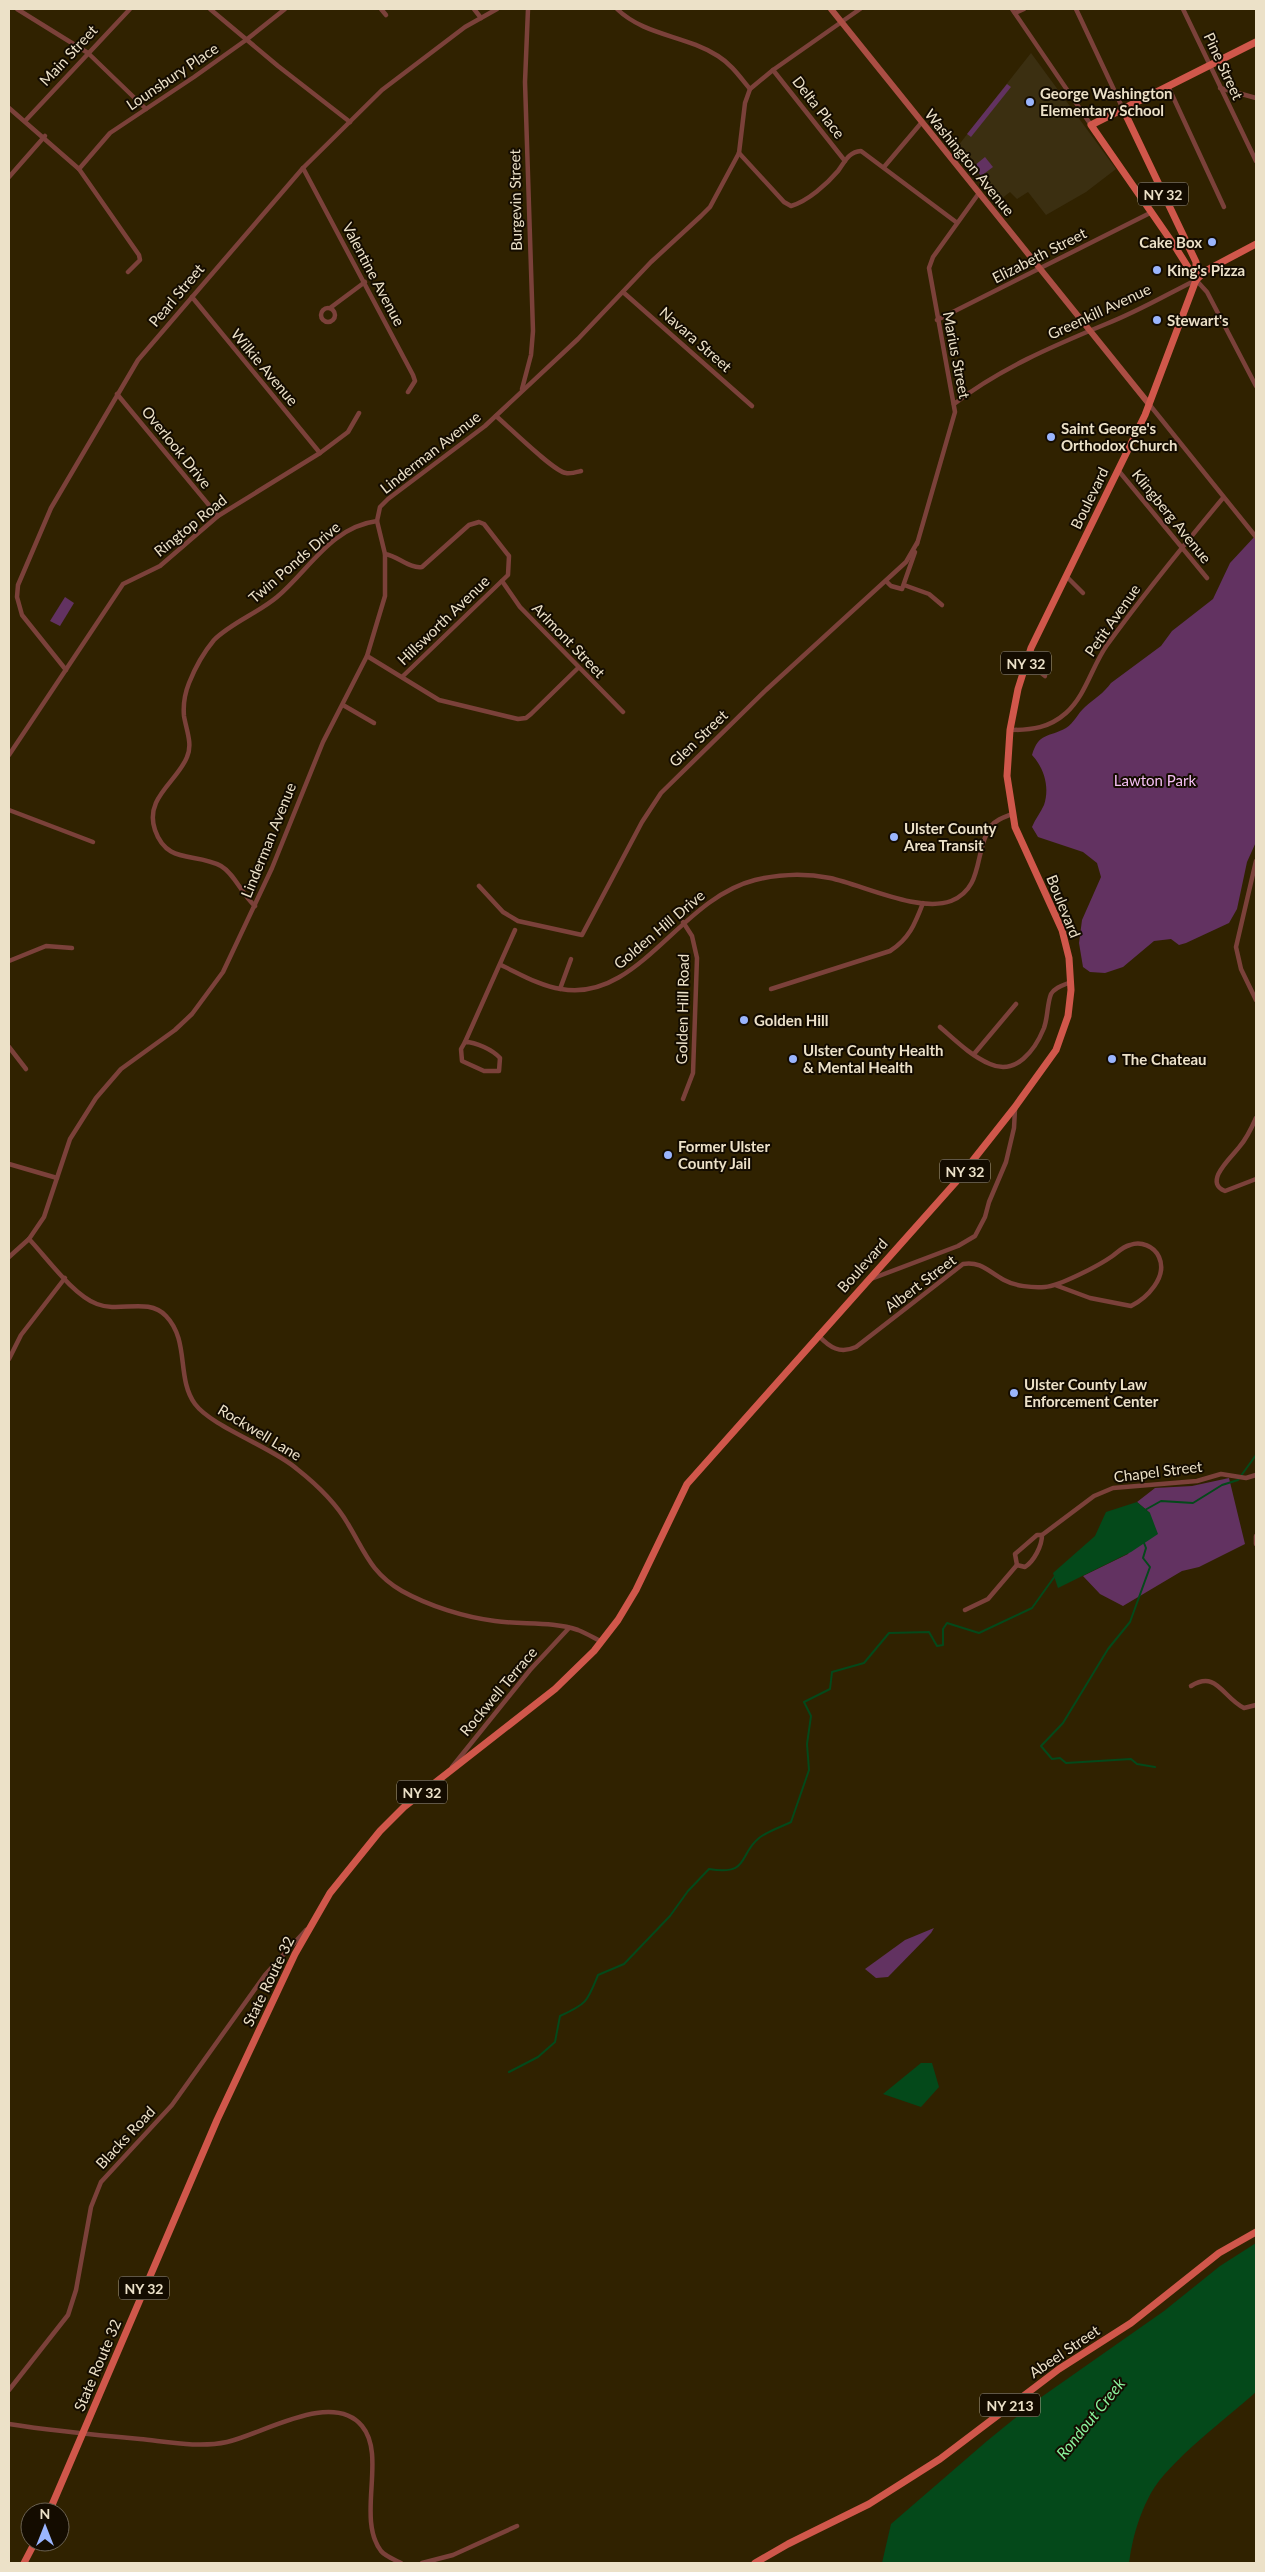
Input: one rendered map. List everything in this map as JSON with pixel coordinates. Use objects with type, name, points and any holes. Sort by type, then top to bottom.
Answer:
[{"type":"main road","name":"Washington Avenue","points":[[831,9],[1149,404]]},
{"type":"main road","points":[[1091,125],[1256,42]]},
{"type":"main road","name":"NY 32","points":[[1123,109],[1196,262],[1196,280]]},
{"type":"main road","name":"NY 32","points":[[1091,125],[1152,212],[1196,280]]},
{"type":"main road","name":"Greenkill Avenue","points":[[1196,280],[1208,270],[1256,244]]},
{"type":"main road","name":"Boulevard","points":[[650,1559],[687,1484],[955,1183],[1015,1107],[1056,1050],[1068,1016],[1071,982],[1069,958],[1062,930],[1015,827],[1007,776],[1010,730],[1026,661],[1149,404],[1196,280]]},
{"type":"main road","name":"State Route 32","points":[[53,2502],[217,2120],[310,1926],[330,1893],[380,1831],[404,1807],[578,1668],[602,1642],[618,1620],[650,1559]]},
{"type":"main road","name":"Abeel Street","points":[[755,2563],[788,2544],[869,2504],[940,2459],[1059,2369],[1132,2323],[1219,2253],[1256,2232]]},
{"type":"street","points":[[17,9],[88,53],[146,109]]},
{"type":"street","name":"Main Street","points":[[26,120],[130,9]]},
{"type":"street","points":[[210,9],[246,40],[350,122]]},
{"type":"street","name":"Lounsbury Place","points":[[79,168],[110,133],[246,40],[285,9]]},
{"type":"street","points":[[381,9],[386,15]]},
{"type":"street","points":[[474,9],[481,18]]},
{"type":"street","name":"Pearl Street","points":[[66,670],[22,615],[17,597],[18,585],[51,508],[138,360],[303,168],[394,78],[497,9]]},
{"type":"street","name":"Burgevin Street","points":[[522,390],[531,355],[533,331],[525,90],[528,9]]},
{"type":"street","points":[[617,9],[641,26],[716,55],[731,67],[750,89],[773,70],[860,9]]},
{"type":"street","points":[[1024,9],[1014,11],[1091,125]]},
{"type":"street","points":[[1076,9],[1123,109]]},
{"type":"street","name":"Pine Street","points":[[1183,9],[1256,161]]},
{"type":"street","name":"Delta Place","points":[[773,70],[845,160]]},
{"type":"street","points":[[1168,86],[1224,207]]},
{"type":"street","points":[[1220,88],[1256,98]]},
{"type":"street","name":"Linderman Avenue","points":[[30,1239],[50,1203],[70,1139],[96,1098],[121,1069],[175,1030],[199,1006],[223,972],[255,906],[316,756],[367,656],[385,596],[385,554],[377,521],[380,507],[388,498],[465,442],[496,416],[578,339],[710,207],[739,154],[745,104],[750,89]]},
{"type":"street","points":[[9,108],[45,136],[79,168],[139,255],[140,260],[128,272]]},
{"type":"street","points":[[884,167],[922,122]]},
{"type":"street","points":[[9,177],[45,136]]},
{"type":"street","points":[[739,154],[784,202],[791,206],[806,198],[838,172],[845,160],[854,152],[861,151],[956,222]]},
{"type":"street","name":"Valentine Avenue","points":[[303,168],[413,375],[413,386],[408,392]]},
{"type":"street","name":"Marius Street","points":[[903,587],[953,425],[954,404],[937,320],[929,268],[933,256],[979,193]]},
{"type":"street","name":"Elizabeth Street","points":[[937,320],[1152,212]]},
{"type":"street","points":[[1196,280],[1207,292],[1256,386]]},
{"type":"street","name":"Greenkill Avenue","points":[[954,404],[978,386],[1013,366],[1106,324],[1196,280]]},
{"type":"street","points":[[330,308],[365,282]]},
{"type":"street","name":"Navara Street","points":[[623,292],[752,406]]},
{"type":"street","name":"Wilkie Avenue","points":[[192,297],[320,452]]},
{"type":"street","name":"Overlook Drive","points":[[117,394],[218,516]]},
{"type":"street","points":[[1149,404],[1256,538]]},
{"type":"street","name":"Ringtop Road","points":[[9,755],[123,584],[160,566],[218,516],[320,452],[348,432],[359,413]]},
{"type":"street","points":[[496,416],[527,442],[552,467],[566,473],[581,471]]},
{"type":"street","name":"Klingberg Avenue","points":[[1118,470],[1207,578]]},
{"type":"street","name":"Petit Avenue","points":[[1010,730],[1038,728],[1052,724],[1067,712],[1081,694],[1106,646],[1181,547],[1223,498]]},
{"type":"street","name":"Twin Ponds Drive","points":[[255,906],[242,894],[224,868],[175,854],[165,847],[155,829],[154,806],[162,790],[188,754],[189,740],[184,709],[188,686],[202,657],[214,640],[277,597],[316,555],[338,536],[357,525],[377,521]]},
{"type":"street","points":[[385,554],[395,556],[418,568],[422,567],[469,525],[478,522],[484,524],[509,556],[508,575],[502,581]]},
{"type":"street","name":"Glen Street","points":[[479,886],[503,912],[518,921],[582,935],[642,822],[661,793],[766,690],[906,562],[917,544]]},
{"type":"street","points":[[1066,576],[1083,593]]},
{"type":"street","name":"Arlmont Street","points":[[502,581],[520,607],[623,712]]},
{"type":"street","name":"Hillsworth Avenue","points":[[402,677],[502,581]]},
{"type":"street","points":[[886,581],[891,586],[929,594],[942,605]]},
{"type":"street","points":[[367,656],[439,700],[491,714],[523,719],[578,668]]},
{"type":"street","points":[[1026,661],[1045,676]]},
{"type":"street","points":[[343,704],[374,723]]},
{"type":"street","points":[[9,810],[93,842]]},
{"type":"street","name":"Golden Hill Drive","points":[[501,965],[536,982],[560,989],[588,990],[616,981],[628,974],[683,922],[713,899],[741,884],[771,876],[795,874],[828,878],[923,903],[944,903],[964,894],[971,886],[989,830],[996,821],[1012,814]]},
{"type":"street","points":[[1256,861],[1236,947],[1241,969],[1256,1000]]},
{"type":"street","points":[[771,989],[890,951],[907,938],[923,903]]},
{"type":"street","name":"Golden Hill Road","points":[[683,922],[694,942],[697,958],[693,1073],[684,1099]]},
{"type":"street","points":[[465,1042],[470,1042],[496,1054],[500,1058],[499,1071],[484,1070],[462,1061],[461,1049],[501,965],[515,930]]},
{"type":"street","points":[[9,961],[46,946],[72,948]]},
{"type":"street","points":[[560,989],[572,959]]},
{"type":"street","points":[[940,1027],[974,1054],[992,1065],[999,1067],[1010,1066],[1025,1058],[1037,1043],[1044,1027],[1051,994],[1059,986],[1071,982]]},
{"type":"street","points":[[974,1054],[1016,1004]]},
{"type":"street","points":[[9,1047],[26,1069]]},
{"type":"street","points":[[867,1280],[958,1246],[975,1236],[985,1217],[989,1202],[1006,1162],[1014,1128],[1015,1107]]},
{"type":"street","points":[[1256,1118],[1241,1145],[1218,1174],[1217,1180],[1218,1185],[1226,1191],[1256,1179]]},
{"type":"street","points":[[9,1164],[57,1178]]},
{"type":"street","points":[[9,1257],[30,1239]]},
{"type":"street","name":"Rockwell Lane","points":[[30,1239],[79,1293],[96,1304],[114,1308],[149,1306],[164,1314],[177,1332],[182,1347],[187,1387],[197,1406],[204,1413],[277,1454],[299,1470],[340,1511],[365,1557],[377,1572],[401,1590],[446,1609],[481,1618],[569,1628],[602,1642]]},
{"type":"street","name":"Albert Street","points":[[818,1335],[834,1349],[842,1351],[856,1347],[962,1264],[979,1264],[1011,1283],[1045,1287],[1055,1285],[1093,1268],[1130,1245],[1142,1244],[1150,1247],[1160,1259],[1156,1284],[1147,1296],[1131,1306],[1090,1298],[1055,1285]]},
{"type":"street","points":[[9,1359],[21,1335],[65,1278]]},
{"type":"street","name":"Chapel Street","points":[[965,1610],[988,1599],[1017,1565],[1025,1567],[1040,1545],[1042,1535],[1094,1496],[1113,1488],[1197,1481],[1220,1474],[1246,1478],[1256,1475]]},
{"type":"street","points":[[1017,1565],[1015,1554],[1036,1535],[1042,1535]]},
{"type":"street","points":[[1256,1536],[1256,1544]]},
{"type":"street","name":"Rockwell Terrace","points":[[448,1772],[530,1670],[569,1628]]},
{"type":"street","points":[[1191,1686],[1205,1679],[1211,1680],[1235,1703],[1244,1708],[1256,1705]]},
{"type":"street","name":"Blacks Road","points":[[9,2390],[68,2315],[76,2290],[91,2207],[101,2182],[172,2106],[265,1975],[310,1926]]},
{"type":"street","points":[[9,2424],[83,2434],[199,2445],[237,2440],[309,2414],[328,2412],[350,2417],[362,2427],[369,2439],[371,2462],[370,2525],[382,2552],[400,2563]]},
{"type":"street","points":[[422,2563],[452,2555],[517,2526]]},
{"type":"shaded area","name":"George Washington Elementary School","points":[[1031,53],[1116,169],[1086,192],[1046,215],[1028,192],[1017,199],[1010,192],[996,203],[954,151]]},
{"type":"green space","points":[[1007,84],[1011,87],[971,137],[967,134]]},
{"type":"green space","points":[[985,157],[993,167],[981,176],[974,166]]},
{"type":"green space","name":"Lawton Park","points":[[1256,535],[1256,842],[1247,862],[1237,909],[1229,923],[1186,943],[1179,945],[1171,939],[1154,941],[1123,967],[1105,973],[1090,972],[1083,967],[1079,943],[1082,920],[1101,877],[1097,863],[1083,852],[1038,837],[1032,827],[1044,805],[1046,785],[1043,772],[1032,755],[1041,739],[1069,726],[1083,709],[1111,683],[1161,646],[1172,631],[1213,599],[1230,563]]},
{"type":"green space","points":[[65,597],[74,603],[60,626],[50,621]]},
{"type":"green space","points":[[1229,1478],[1245,1544],[1199,1567],[1182,1571],[1123,1606],[1100,1594],[1083,1576],[1128,1554],[1150,1513],[1137,1502],[1155,1488],[1192,1486]]},
{"type":"green space","points":[[934,1928],[888,1977],[876,1978],[865,1969],[905,1940]]},
{"type":"water","points":[[1137,1502],[1150,1513],[1158,1534],[1131,1552],[1058,1588],[1053,1573],[1095,1536],[1106,1512]]},
{"type":"water","points":[[921,2063],[932,2063],[939,2087],[921,2107],[883,2094]]},
{"type":"water","name":"Rondout Creek","points":[[1256,2243],[1256,2392],[1199,2440],[1159,2481],[1151,2493],[1140,2518],[1134,2536],[1129,2563],[882,2563],[891,2524],[987,2441],[1040,2398],[1164,2311],[1220,2266]]},
{"type":"waterway","points":[[1145,1510],[1161,1501],[1193,1503],[1222,1485],[1238,1480],[1256,1455]]},
{"type":"waterway","points":[[1144,1543],[1146,1548],[1143,1558],[1150,1567],[1130,1622],[1108,1649],[1063,1723],[1041,1746],[1052,1759],[1060,1758],[1066,1763],[1131,1759],[1137,1764],[1155,1767]]},
{"type":"waterway","points":[[509,2072],[538,2057],[555,2042],[560,2016],[585,2001],[598,1975],[624,1964],[670,1916],[688,1891],[709,1869],[731,1870],[737,1867],[759,1838],[791,1822],[809,1770],[807,1744],[811,1716],[804,1702],[830,1689],[832,1672],[864,1663],[889,1633],[929,1632],[937,1646],[943,1645],[943,1629],[947,1623],[979,1633],[1032,1608],[1055,1576]]},
{"type":"place","name":"George Washington Elementary School","points":[[1030,102]]},
{"type":"place","name":"Cake Box","points":[[1212,242]]},
{"type":"place","name":"King's Pizza","points":[[1157,270]]},
{"type":"place","name":"Stewart's","points":[[1157,320]]},
{"type":"place","name":"Saint George's Orthodox Church","points":[[1051,437]]},
{"type":"place","name":"Ulster County Area Transit","points":[[894,837]]},
{"type":"place","name":"Golden Hill","points":[[744,1020]]},
{"type":"place","name":"Ulster County Health & Mental Health","points":[[793,1059]]},
{"type":"place","name":"The Chateau","points":[[1112,1059]]},
{"type":"place","name":"Former Ulster County Jail","points":[[668,1155]]},
{"type":"place","name":"Ulster County Law Enforcement Center","points":[[1014,1393]]}]
